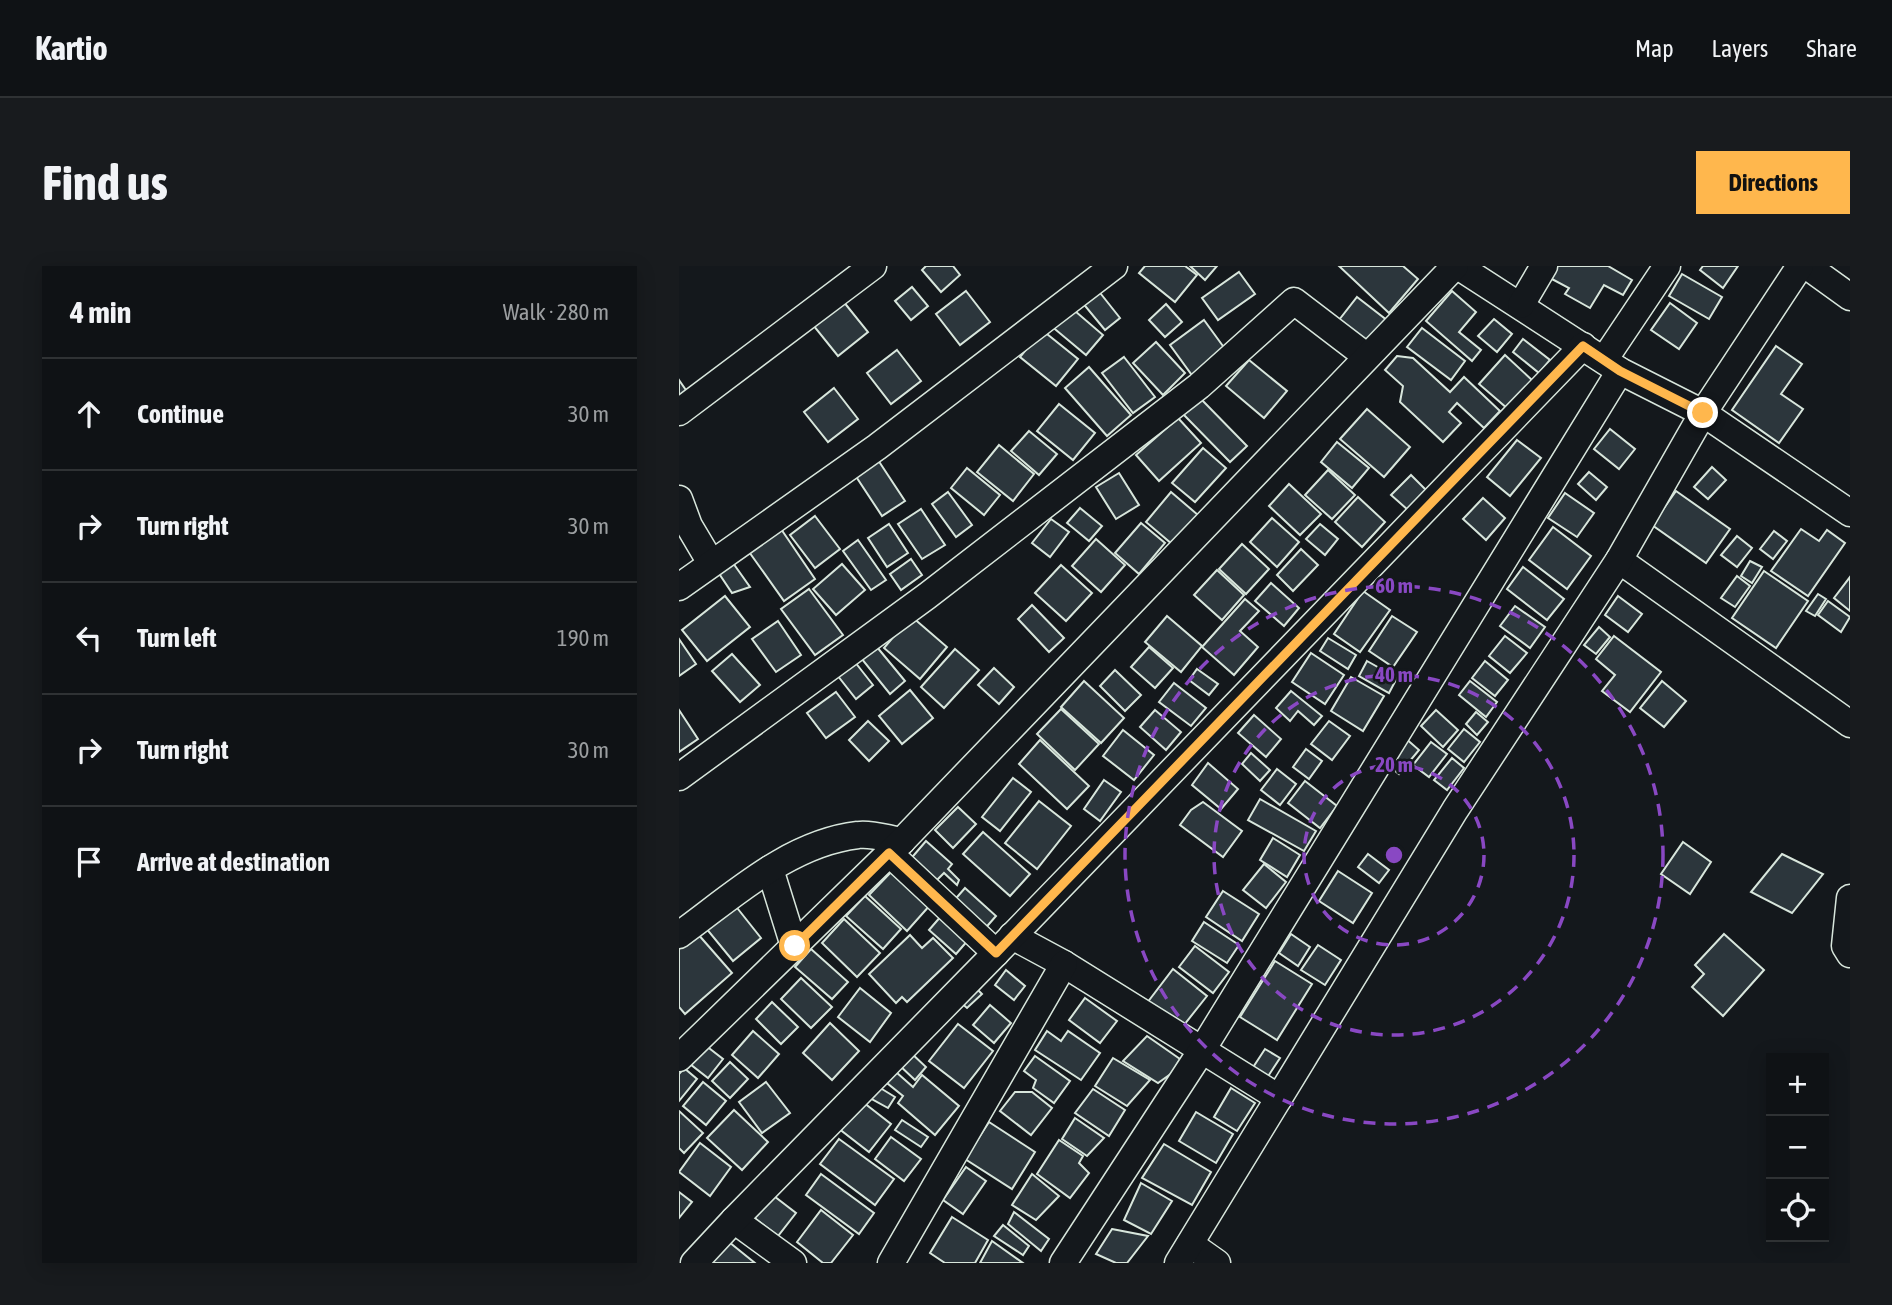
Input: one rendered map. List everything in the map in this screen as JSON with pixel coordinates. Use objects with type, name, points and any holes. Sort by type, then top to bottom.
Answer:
[{"type":"street","points":[[679,412],[873,266]]},
{"type":"street","points":[[679,587],[877,447],[1114,266]]},
{"type":"street","points":[[679,1058],[895,847],[1366,356],[1456,266],[1602,359],[1703,413],[1850,513]]},
{"type":"street","points":[[1521,305],[1544,266]]},
{"type":"street","points":[[1062,1263],[1202,1050],[1602,359],[1667,266]]},
{"type":"street","points":[[1217,1263],[1184,1254],[1455,810],[1619,560],[1703,413],[1800,266]]},
{"type":"street","points":[[1807,266],[1850,297]]},
{"type":"street","points":[[679,777],[927,596],[1188,394],[1294,301],[1366,356]]},
{"type":"street","points":[[694,1263],[1004,945],[1602,359]]},
{"type":"street","points":[[679,499],[689,526],[711,563]]},
{"type":"street","points":[[1619,560],[1850,724]]},
{"type":"street","points":[[679,935],[770,869],[809,847],[860,834],[895,847],[1004,945],[1064,964],[1279,1098]]},
{"type":"street","points":[[770,869],[795,946]]},
{"type":"street","points":[[1850,898],[1845,946],[1850,954]]},
{"type":"street","points":[[891,1263],[1064,964]]},
{"type":"street","points":[[734,1220],[793,1263]]},
{"type":"building","points":[[926,266],[953,266],[960,275],[941,292],[922,270]]},
{"type":"building","points":[[1145,266],[1185,266],[1197,275],[1175,302],[1139,273]]},
{"type":"building","points":[[1190,266],[1217,266],[1205,280]]},
{"type":"building","points":[[1339,266],[1403,266],[1418,279],[1389,313]]},
{"type":"building","points":[[1557,266],[1608,266],[1632,280],[1623,295],[1604,285],[1590,308],[1565,294],[1569,288],[1550,278]]},
{"type":"building","points":[[1703,266],[1738,266],[1723,288],[1700,270]]},
{"type":"building","points":[[1239,272],[1255,294],[1218,320],[1202,298]]},
{"type":"building","points":[[1682,274],[1722,297],[1709,319],[1669,296]]},
{"type":"building","points":[[912,287],[928,306],[911,320],[895,301]]},
{"type":"building","points":[[1097,289],[1120,318],[1105,330],[1081,301]]},
{"type":"building","points":[[966,291],[990,322],[960,345],[936,314]]},
{"type":"building","points":[[1452,291],[1476,312],[1459,332],[1481,350],[1472,361],[1426,321]]},
{"type":"building","points":[[1357,297],[1388,321],[1369,344],[1339,320]]},
{"type":"building","points":[[843,301],[868,332],[838,356],[813,325]]},
{"type":"building","points":[[1670,303],[1697,323],[1679,349],[1651,330]]},
{"type":"building","points":[[1166,304],[1182,322],[1165,337],[1149,320]]},
{"type":"building","points":[[1068,305],[1103,335],[1086,355],[1050,325]]},
{"type":"building","points":[[1494,319],[1512,334],[1497,352],[1478,336]]},
{"type":"building","points":[[1204,320],[1228,353],[1194,378],[1170,345]]},
{"type":"building","points":[[1422,328],[1465,361],[1451,380],[1407,347]]},
{"type":"building","points":[[1042,330],[1078,359],[1056,386],[1020,357]]},
{"type":"building","points":[[1523,339],[1550,360],[1539,373],[1513,352]]},
{"type":"building","points":[[1156,342],[1185,373],[1163,395],[1133,363]]},
{"type":"building","points":[[1776,346],[1802,364],[1781,394],[1803,409],[1779,443],[1732,410]]},
{"type":"building","points":[[897,350],[921,381],[891,404],[867,373]]},
{"type":"building","points":[[1505,355],[1533,381],[1508,409],[1479,384]]},
{"type":"building","points":[[1397,356],[1413,358],[1450,392],[1464,377],[1500,411],[1484,428],[1457,403],[1449,412],[1461,423],[1443,442],[1400,402],[1403,386],[1385,370]]},
{"type":"building","points":[[1124,357],[1155,397],[1133,413],[1102,373]]},
{"type":"building","points":[[1249,360],[1287,391],[1264,418],[1226,386]]},
{"type":"building","points":[[1089,367],[1131,415],[1107,436],[1065,388]]},
{"type":"building","points":[[679,380],[688,393],[679,400]]},
{"type":"building","points":[[834,388],[858,419],[828,442],[804,412]]},
{"type":"building","points":[[1200,398],[1247,446],[1230,462],[1183,414]]},
{"type":"building","points":[[1059,404],[1095,433],[1073,460],[1037,431]]},
{"type":"building","points":[[1367,409],[1410,447],[1384,477],[1340,439]]},
{"type":"building","points":[[1178,418],[1201,443],[1159,481],[1136,455]]},
{"type":"building","points":[[1610,429],[1635,449],[1619,469],[1594,449]]},
{"type":"building","points":[[1029,431],[1057,454],[1039,475],[1011,451]]},
{"type":"building","points":[[1517,440],[1541,458],[1510,496],[1487,477]]},
{"type":"building","points":[[1337,442],[1369,468],[1352,488],[1321,462]]},
{"type":"building","points":[[999,445],[1034,474],[1013,501],[977,472]]},
{"type":"building","points":[[1203,448],[1226,468],[1195,502],[1172,483]]},
{"type":"building","points":[[878,460],[905,501],[882,516],[855,475]]},
{"type":"building","points":[[1712,467],[1726,480],[1708,499],[1694,487]]},
{"type":"building","points":[[967,468],[1000,495],[984,515],[951,488]]},
{"type":"building","points":[[1328,470],[1355,495],[1332,519],[1305,495]]},
{"type":"building","points":[[1589,472],[1607,487],[1596,500],[1578,484]]},
{"type":"building","points":[[1119,473],[1139,505],[1116,519],[1096,487]]},
{"type":"building","points":[[1411,475],[1427,491],[1408,510],[1391,495]]},
{"type":"building","points":[[1289,484],[1321,514],[1300,535],[1269,506]]},
{"type":"building","points":[[1676,491],[1730,529],[1706,563],[1652,525]]},
{"type":"building","points":[[948,492],[972,525],[956,537],[932,504]]},
{"type":"building","points":[[1171,492],[1198,515],[1172,544],[1146,522]]},
{"type":"building","points":[[1565,493],[1594,513],[1577,537],[1548,518]]},
{"type":"building","points":[[1358,497],[1385,522],[1362,547],[1335,522]]},
{"type":"building","points":[[1483,498],[1505,518],[1486,540],[1463,519]]},
{"type":"building","points":[[1080,508],[1102,526],[1089,541],[1067,523]]},
{"type":"building","points":[[921,509],[945,545],[922,559],[898,524]]},
{"type":"building","points":[[815,516],[840,549],[815,568],[790,535]]},
{"type":"building","points":[[1272,518],[1299,542],[1277,567],[1250,542]]},
{"type":"building","points":[[1051,519],[1069,532],[1050,557],[1032,543]]},
{"type":"building","points":[[1141,523],[1165,543],[1139,574],[1115,553]]},
{"type":"building","points":[[889,524],[908,553],[887,567],[868,538]]},
{"type":"building","points":[[1320,524],[1338,539],[1325,555],[1306,539]]},
{"type":"building","points":[[779,526],[815,579],[784,601],[747,549]]},
{"type":"building","points":[[1553,527],[1591,556],[1567,589],[1529,560]]},
{"type":"building","points":[[1801,529],[1819,541],[1827,530],[1845,543],[1808,596],[1771,571]]},
{"type":"building","points":[[1774,531],[1787,541],[1773,559],[1760,549]]},
{"type":"building","points":[[1737,536],[1752,548],[1737,567],[1721,555]]},
{"type":"building","points":[[1096,539],[1125,565],[1101,592],[1072,566]]},
{"type":"building","points":[[858,540],[886,580],[871,590],[843,551]]},
{"type":"building","points":[[1242,544],[1269,569],[1246,594],[1219,569]]},
{"type":"building","points":[[1301,549],[1318,565],[1293,591],[1277,575]]},
{"type":"building","points":[[911,559],[922,575],[901,590],[890,574]]},
{"type":"building","points":[[1750,561],[1762,567],[1752,583],[1741,576]]},
{"type":"building","points":[[733,563],[750,587],[732,593],[718,572]]},
{"type":"building","points":[[842,564],[865,590],[836,615],[813,589]]},
{"type":"building","points":[[1061,565],[1092,593],[1066,621],[1035,593]]},
{"type":"building","points":[[1523,567],[1564,599],[1547,620],[1507,589]]},
{"type":"building","points":[[1217,570],[1244,595],[1222,620],[1194,595]]},
{"type":"building","points":[[1764,571],[1808,601],[1776,648],[1732,618]]},
{"type":"building","points":[[1737,576],[1750,586],[1735,607],[1721,598]]},
{"type":"building","points":[[1850,577],[1850,611],[1834,598]]},
{"type":"building","points":[[1271,583],[1299,608],[1284,626],[1255,601]]},
{"type":"building","points":[[809,589],[843,635],[815,655],[781,609]]},
{"type":"building","points":[[1363,591],[1390,610],[1360,652],[1334,634]]},
{"type":"building","points":[[1818,594],[1826,599],[1815,616],[1806,611]]},
{"type":"building","points":[[725,596],[750,627],[707,661],[682,630]]},
{"type":"building","points":[[1618,596],[1642,614],[1628,632],[1605,615]]},
{"type":"building","points":[[1245,599],[1259,611],[1240,631],[1258,647],[1234,675],[1202,647]]},
{"type":"building","points":[[1828,601],[1850,617],[1841,632],[1818,615]]},
{"type":"building","points":[[1032,605],[1064,638],[1049,652],[1018,619]]},
{"type":"building","points":[[1515,606],[1545,627],[1530,648],[1500,626]]},
{"type":"building","points":[[911,616],[947,647],[920,679],[884,648]]},
{"type":"building","points":[[1167,616],[1202,646],[1181,672],[1145,642]]},
{"type":"building","points":[[1392,616],[1417,632],[1393,667],[1369,651]]},
{"type":"building","points":[[778,621],[801,655],[776,672],[752,639]]},
{"type":"building","points":[[1599,627],[1610,637],[1596,654],[1584,645]]},
{"type":"building","points":[[1505,636],[1527,653],[1510,673],[1489,656]]},
{"type":"building","points":[[1614,636],[1661,672],[1630,712],[1602,691],[1615,675],[1596,659]]},
{"type":"building","points":[[1328,638],[1356,655],[1348,669],[1320,651]]},
{"type":"building","points":[[679,639],[696,664],[679,676]]},
{"type":"building","points":[[872,641],[905,681],[890,694],[857,653]]},
{"type":"building","points":[[1149,647],[1173,668],[1155,688],[1131,667]]},
{"type":"building","points":[[955,649],[979,670],[944,708],[921,687]]},
{"type":"building","points":[[1311,653],[1344,675],[1325,704],[1292,682]]},
{"type":"building","points":[[732,654],[760,685],[740,702],[712,671]]},
{"type":"building","points":[[851,657],[873,685],[856,699],[834,671]]},
{"type":"building","points":[[1367,661],[1397,678],[1389,693],[1359,676]]},
{"type":"building","points":[[1485,661],[1508,680],[1495,696],[1472,678]]},
{"type":"building","points":[[994,668],[1014,687],[999,704],[978,685]]},
{"type":"building","points":[[1197,669],[1218,684],[1209,695],[1189,680]]},
{"type":"building","points":[[1115,670],[1141,695],[1125,711],[1100,686]]},
{"type":"building","points":[[1351,677],[1384,696],[1363,731],[1331,711]]},
{"type":"building","points":[[1084,681],[1124,718],[1101,743],[1061,707]]},
{"type":"building","points":[[1470,681],[1497,702],[1486,717],[1459,695]]},
{"type":"building","points":[[1662,681],[1686,701],[1664,727],[1640,708]]},
{"type":"building","points":[[1174,683],[1206,708],[1191,726],[1159,702]]},
{"type":"building","points":[[910,690],[933,718],[902,744],[879,716]]},
{"type":"building","points":[[1291,691],[1322,716],[1314,725],[1298,711],[1290,721],[1276,708]]},
{"type":"building","points":[[836,692],[855,717],[826,738],[807,713]]},
{"type":"building","points":[[1061,709],[1099,744],[1075,770],[1037,734]]},
{"type":"building","points":[[679,710],[698,739],[679,752]]},
{"type":"building","points":[[1155,710],[1181,732],[1166,750],[1140,727]]},
{"type":"building","points":[[1436,710],[1458,730],[1443,747],[1421,726]]},
{"type":"building","points":[[1476,712],[1488,722],[1477,735],[1466,724]]},
{"type":"building","points":[[1254,715],[1281,739],[1266,757],[1238,733]]},
{"type":"building","points":[[868,721],[889,741],[869,761],[849,740]]},
{"type":"building","points":[[1329,721],[1350,736],[1332,760],[1311,744]]},
{"type":"building","points":[[1464,729],[1480,742],[1464,762],[1448,749]]},
{"type":"building","points":[[1123,730],[1154,755],[1134,780],[1103,756]]},
{"type":"building","points":[[1404,737],[1419,750],[1399,774],[1384,762]]},
{"type":"building","points":[[1040,740],[1089,786],[1067,809],[1019,764]]},
{"type":"building","points":[[1431,742],[1447,754],[1429,777],[1413,765]]},
{"type":"building","points":[[1306,749],[1322,761],[1309,779],[1293,767]]},
{"type":"building","points":[[1251,753],[1270,770],[1260,781],[1242,764]]},
{"type":"building","points":[[1452,758],[1464,768],[1447,790],[1434,780]]},
{"type":"building","points":[[1208,763],[1238,789],[1221,809],[1192,785]]},
{"type":"building","points":[[1277,769],[1296,784],[1280,805],[1261,790]]},
{"type":"building","points":[[1013,778],[1031,792],[1000,831],[982,817]]},
{"type":"building","points":[[1104,780],[1121,792],[1100,821],[1084,809]]},
{"type":"building","points":[[1305,781],[1337,806],[1320,828],[1288,803]]},
{"type":"building","points":[[1260,799],[1316,831],[1304,851],[1248,820]]},
{"type":"building","points":[[1039,801],[1071,826],[1037,869],[1005,843]]},
{"type":"building","points":[[1203,802],[1242,831],[1223,857],[1180,825],[1191,810]]},
{"type":"building","points":[[958,807],[976,824],[953,848],[935,830]]},
{"type":"building","points":[[983,832],[1030,874],[1010,896],[963,854]]},
{"type":"building","points":[[1273,838],[1300,855],[1287,877],[1260,860]]},
{"type":"building","points":[[926,841],[952,864],[948,869],[959,880],[957,885],[944,873],[933,884],[908,862]]},
{"type":"building","points":[[1683,842],[1711,862],[1690,894],[1661,874]]},
{"type":"building","points":[[1368,854],[1389,870],[1379,883],[1358,867]]},
{"type":"building","points":[[1782,854],[1823,874],[1792,913],[1751,892]]},
{"type":"building","points":[[1264,864],[1286,882],[1266,908],[1243,890]]},
{"type":"building","points":[[894,869],[931,904],[907,931],[869,895]]},
{"type":"building","points":[[1338,871],[1372,893],[1353,923],[1319,901]]},
{"type":"building","points":[[965,888],[996,916],[982,932],[951,904]]},
{"type":"building","points":[[1223,891],[1259,914],[1242,941],[1206,917]]},
{"type":"building","points":[[865,896],[901,929],[883,949],[846,916]]},
{"type":"building","points":[[734,904],[761,938],[733,961],[705,927]]},
{"type":"building","points":[[942,915],[969,939],[956,954],[929,930]]},
{"type":"building","points":[[844,919],[880,953],[857,977],[822,943]]},
{"type":"building","points":[[1204,922],[1239,945],[1227,963],[1192,941]]},
{"type":"building","points":[[697,933],[732,973],[685,1014],[679,1007],[679,949]]},
{"type":"building","points":[[1291,934],[1310,947],[1298,966],[1279,953]]},
{"type":"building","points":[[1724,934],[1764,970],[1723,1016],[1692,987],[1704,974],[1695,965]]},
{"type":"building","points":[[910,935],[922,948],[933,938],[953,958],[907,1002],[902,997],[896,1003],[869,974]]},
{"type":"building","points":[[1318,945],[1341,960],[1325,985],[1301,970]]},
{"type":"building","points":[[1195,946],[1229,972],[1213,993],[1179,967]]},
{"type":"building","points":[[811,949],[848,982],[832,999],[795,967]]},
{"type":"building","points":[[1275,961],[1312,984],[1277,1040],[1240,1017]]},
{"type":"building","points":[[1173,969],[1207,996],[1180,1030],[1147,1003]]},
{"type":"building","points":[[1006,970],[1025,986],[1014,1000],[995,985]]},
{"type":"building","points":[[801,978],[832,1007],[811,1028],[781,999]]},
{"type":"building","points":[[974,986],[982,994],[967,1008],[959,1001]]},
{"type":"building","points":[[860,988],[891,1013],[870,1042],[838,1017]]},
{"type":"building","points":[[1085,998],[1117,1021],[1100,1043],[1069,1020]]},
{"type":"building","points":[[772,1002],[798,1027],[781,1044],[756,1019]]},
{"type":"building","points":[[990,1005],[1011,1023],[994,1043],[973,1025]]},
{"type":"building","points":[[830,1023],[859,1051],[832,1080],[803,1053]]},
{"type":"building","points":[[958,1024],[993,1051],[964,1088],[929,1061]]},
{"type":"building","points":[[753,1031],[779,1054],[758,1078],[732,1055]]},
{"type":"building","points":[[1047,1031],[1061,1041],[1068,1031],[1100,1053],[1081,1080],[1035,1050]]},
{"type":"building","points":[[1147,1036],[1180,1059],[1172,1073],[1158,1083],[1123,1061]]},
{"type":"building","points":[[705,1045],[723,1059],[708,1078],[690,1064]]},
{"type":"building","points":[[1265,1049],[1280,1058],[1263,1084],[1248,1075]]},
{"type":"building","points":[[910,1052],[926,1067],[915,1080],[899,1065]]},
{"type":"building","points":[[1035,1056],[1070,1081],[1054,1103],[1033,1088],[1036,1080],[1024,1071]]},
{"type":"building","points":[[1113,1058],[1150,1080],[1127,1106],[1095,1086]]},
{"type":"building","points":[[730,1062],[748,1079],[730,1098],[712,1081]]},
{"type":"building","points":[[684,1068],[697,1079],[679,1101],[679,1074]]},
{"type":"building","points":[[896,1072],[913,1087],[922,1075],[959,1106],[935,1135],[898,1103],[903,1096],[887,1083]]},
{"type":"building","points":[[703,1082],[726,1101],[706,1125],[683,1106]]},
{"type":"building","points":[[766,1082],[790,1113],[762,1133],[739,1102]]},
{"type":"building","points":[[877,1086],[895,1097],[888,1108],[870,1098]]},
{"type":"building","points":[[1231,1088],[1255,1103],[1237,1131],[1214,1117]]},
{"type":"building","points":[[1093,1089],[1125,1110],[1109,1136],[1075,1113]]},
{"type":"building","points":[[1015,1092],[1032,1092],[1052,1108],[1031,1135],[1000,1111]]},
{"type":"building","points":[[859,1099],[891,1124],[869,1152],[838,1128]]},
{"type":"building","points":[[734,1110],[768,1142],[742,1170],[707,1138]]},
{"type":"building","points":[[679,1111],[703,1133],[684,1153],[679,1148]]},
{"type":"building","points":[[1196,1112],[1233,1134],[1216,1163],[1179,1141]]},
{"type":"building","points":[[1075,1118],[1104,1138],[1087,1156],[1062,1139]]},
{"type":"building","points":[[902,1120],[928,1137],[921,1147],[895,1130]]},
{"type":"building","points":[[989,1122],[1035,1152],[1012,1189],[965,1159]]},
{"type":"building","points":[[891,1137],[921,1159],[904,1181],[875,1159]]},
{"type":"building","points":[[839,1139],[894,1179],[875,1205],[820,1164]]},
{"type":"building","points":[[1059,1140],[1083,1156],[1079,1163],[1089,1173],[1070,1198],[1037,1174]]},
{"type":"building","points":[[700,1143],[731,1167],[710,1196],[679,1172]]},
{"type":"building","points":[[1164,1144],[1211,1172],[1192,1205],[1142,1178]]},
{"type":"building","points":[[966,1167],[986,1181],[963,1214],[943,1200]]},
{"type":"building","points":[[821,1174],[874,1213],[859,1234],[806,1195]]},
{"type":"building","points":[[1032,1174],[1059,1196],[1036,1220],[1012,1205]]},
{"type":"building","points":[[1141,1183],[1172,1201],[1151,1234],[1124,1220]]},
{"type":"building","points":[[679,1192],[692,1202],[679,1218]]},
{"type":"building","points":[[770,1193],[796,1213],[778,1236],[752,1216]]},
{"type":"building","points":[[821,1210],[853,1235],[831,1263],[823,1263],[797,1242]]},
{"type":"building","points":[[1014,1212],[1049,1239],[1041,1251],[1008,1224]]},
{"type":"building","points":[[952,1217],[988,1240],[975,1263],[945,1263],[930,1253]]},
{"type":"building","points":[[1003,1225],[1029,1246],[1023,1255],[994,1236]]},
{"type":"building","points":[[1112,1229],[1148,1236],[1127,1263],[1116,1263],[1096,1254]]},
{"type":"building","points":[[992,1241],[1023,1263],[980,1263]]},
{"type":"building","points":[[729,1242],[755,1263],[712,1263]]},
{"type":"route","points":[[795,946],[889,853],[996,953],[1583,346],[1620,371],[1703,413]]}]
